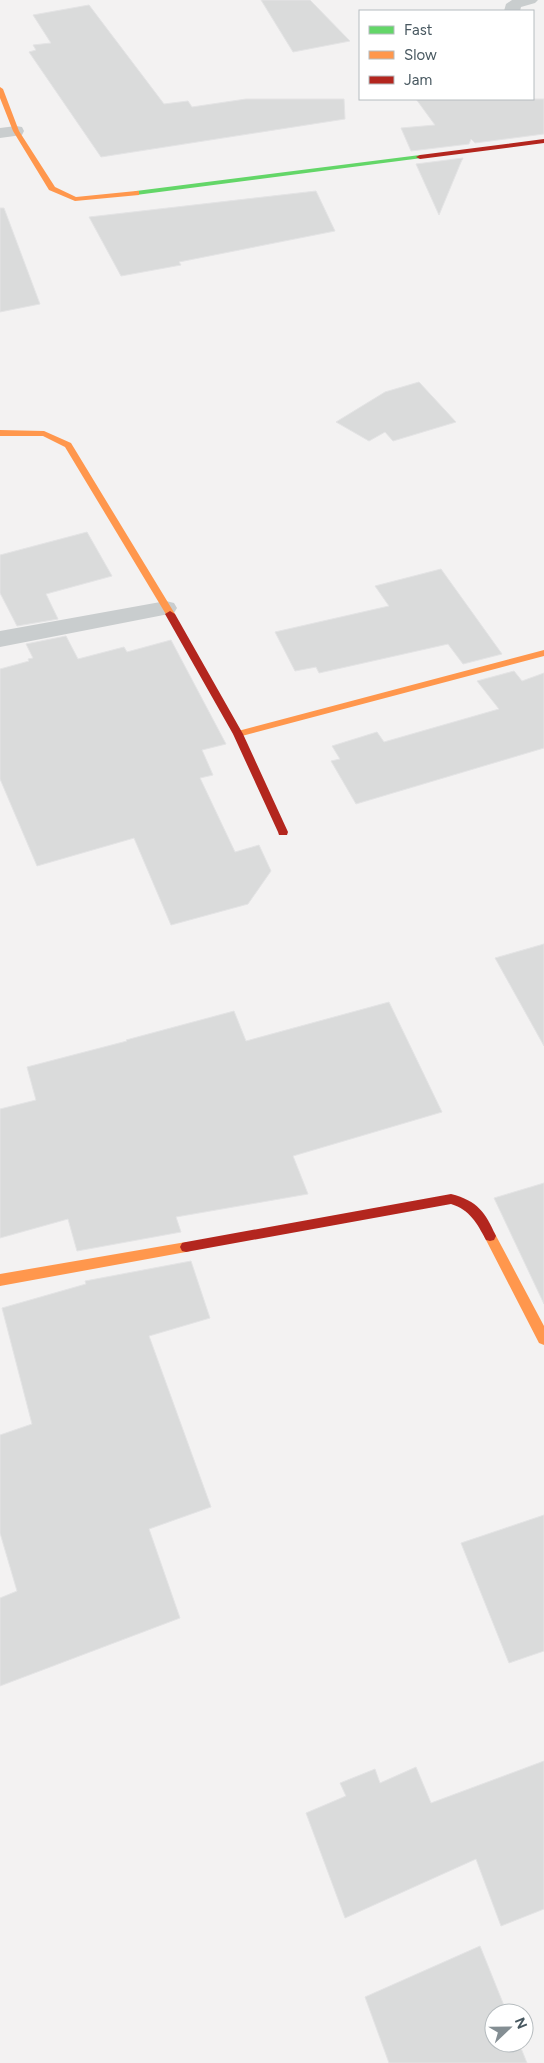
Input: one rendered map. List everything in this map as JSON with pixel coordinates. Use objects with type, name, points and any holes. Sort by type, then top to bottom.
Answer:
[{"type":"street","points":[[512,10],[514,4],[530,0]]},
{"type":"street","points":[[0,90],[8,132],[52,188],[75,198],[108,197],[544,141]]},
{"type":"street","points":[[0,433],[44,434],[68,445],[166,608],[238,734],[283,832]]},
{"type":"street","points":[[0,639],[166,608]]},
{"type":"street","points":[[238,734],[544,653]]},
{"type":"street","points":[[0,1280],[451,1200],[459,1201],[477,1211],[544,1339]]},
{"type":"building","points":[[261,0],[310,0],[350,41],[293,52]]},
{"type":"building","points":[[89,5],[164,104],[188,101],[192,107],[246,99],[344,99],[345,119],[101,157],[29,52],[36,50],[33,45],[51,43],[33,15]]},
{"type":"building","points":[[544,99],[544,134],[475,143],[471,139],[469,144],[411,151],[401,128],[435,125],[417,100]]},
{"type":"building","points":[[463,158],[461,162],[439,215],[416,164]]},
{"type":"building","points":[[316,191],[335,231],[179,262],[181,265],[121,276],[89,217]]},
{"type":"building","points":[[0,208],[4,208],[40,304],[0,312]]},
{"type":"building","points":[[419,382],[456,422],[393,441],[385,432],[369,441],[336,422],[385,392]]},
{"type":"building","points":[[87,532],[112,576],[46,594],[58,619],[17,626],[0,593],[0,555]]},
{"type":"building","points":[[441,569],[502,654],[463,664],[448,644],[319,673],[316,667],[295,671],[275,632],[389,606],[375,586]]},
{"type":"building","points":[[66,636],[78,659],[124,647],[127,652],[171,640],[226,744],[202,750],[213,775],[200,778],[235,852],[259,845],[271,871],[248,904],[171,925],[134,838],[37,866],[0,779],[0,669],[29,661],[28,659],[33,658],[26,644]]},
{"type":"building","points":[[514,671],[522,681],[544,673],[544,748],[356,804],[331,761],[340,759],[332,746],[377,732],[384,742],[499,709],[477,681]]},
{"type":"building","points":[[544,944],[544,1046],[495,958]]},
{"type":"building","points":[[389,1002],[442,1112],[293,1156],[308,1194],[176,1217],[181,1232],[77,1251],[68,1219],[0,1238],[0,1109],[36,1100],[27,1067],[234,1011],[246,1041]]},
{"type":"building","points":[[544,1183],[544,1304],[494,1198]]},
{"type":"building","points":[[191,1261],[210,1318],[149,1336],[211,1507],[149,1529],[180,1618],[0,1686],[0,1598],[17,1591],[0,1533],[0,1435],[32,1424],[2,1308],[86,1284],[85,1281]]},
{"type":"building","points":[[544,1515],[544,1651],[509,1663],[461,1543]]},
{"type":"building","points":[[544,1761],[544,1909],[501,1926],[476,1859],[345,1918],[306,1813],[346,1796],[340,1783],[375,1769],[380,1783],[416,1767],[431,1803]]},
{"type":"building","points":[[480,1946],[503,2003],[484,2003],[484,2053],[523,2053],[527,2063],[389,2063],[365,1997]]},
{"type":"traffic: fast","points":[[136,193],[420,157]]},
{"type":"traffic: slow","points":[[0,89],[16,131],[52,188],[75,199],[136,193]]},
{"type":"traffic: slow","points":[[0,433],[44,434],[68,445],[170,614]]},
{"type":"traffic: slow","points":[[238,734],[544,653]]},
{"type":"traffic: slow","points":[[490,1236],[544,1339]]},
{"type":"traffic: slow","points":[[0,1280],[186,1247]]},
{"type":"traffic: jam","points":[[420,157],[544,141]]},
{"type":"traffic: jam","points":[[170,614],[238,734],[283,832]]},
{"type":"traffic: jam","points":[[186,1247],[451,1199],[466,1204],[476,1212],[490,1236]]}]
